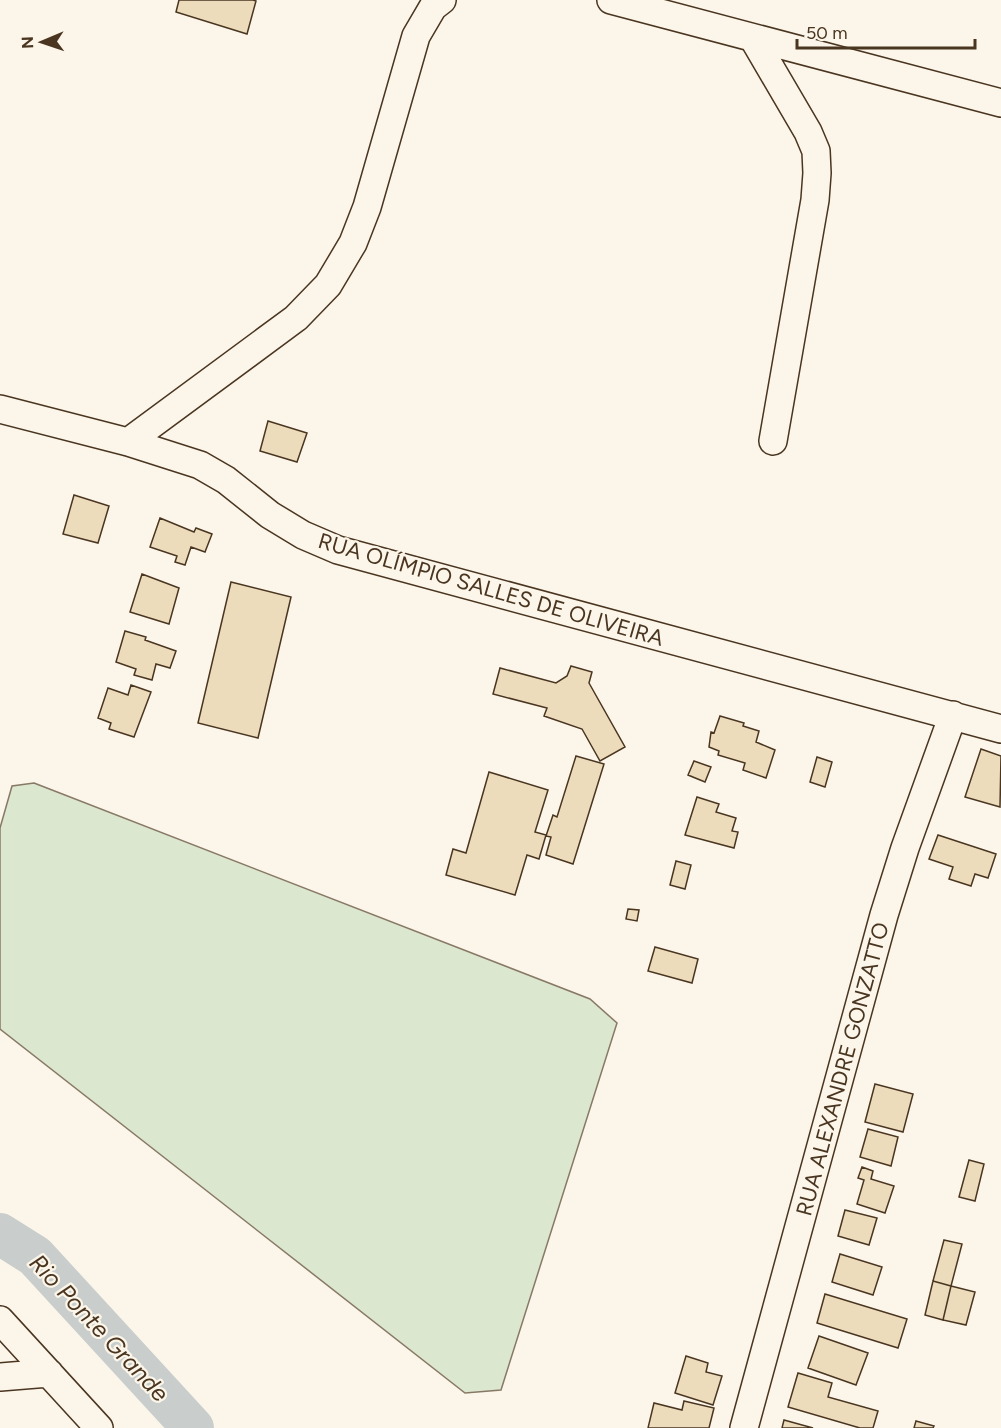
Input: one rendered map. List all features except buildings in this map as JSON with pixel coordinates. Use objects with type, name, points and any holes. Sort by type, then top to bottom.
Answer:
[{"type":"street","points":[[128,442],[296,318],[328,285],[352,243],[368,207],[416,36],[433,7],[441,0]]},
{"type":"street","points":[[611,0],[1001,103]]},
{"type":"street","points":[[753,38],[808,132],[816,151],[815,200],[773,441]]},
{"type":"street","name":"RUA OLÍMPIO SALLES DE OLIVEIRA","points":[[0,409],[128,442],[200,465],[226,480],[270,515],[303,535],[338,550],[1001,729]]},
{"type":"street","name":"RUA ALEXANDRE GONZATTO","points":[[744,1428],[884,915],[905,848],[953,715]]},
{"type":"street","points":[[0,1320],[99,1428]]},
{"type":"street","points":[[0,1377],[49,1373]]},
{"type":"green space","points":[[34,783],[590,999],[617,1023],[501,1390],[465,1393],[0,1029],[0,828],[12,786]]},
{"type":"waterway","name":"Rio Ponte Grande","points":[[0,1234],[35,1256],[193,1428]]}]
